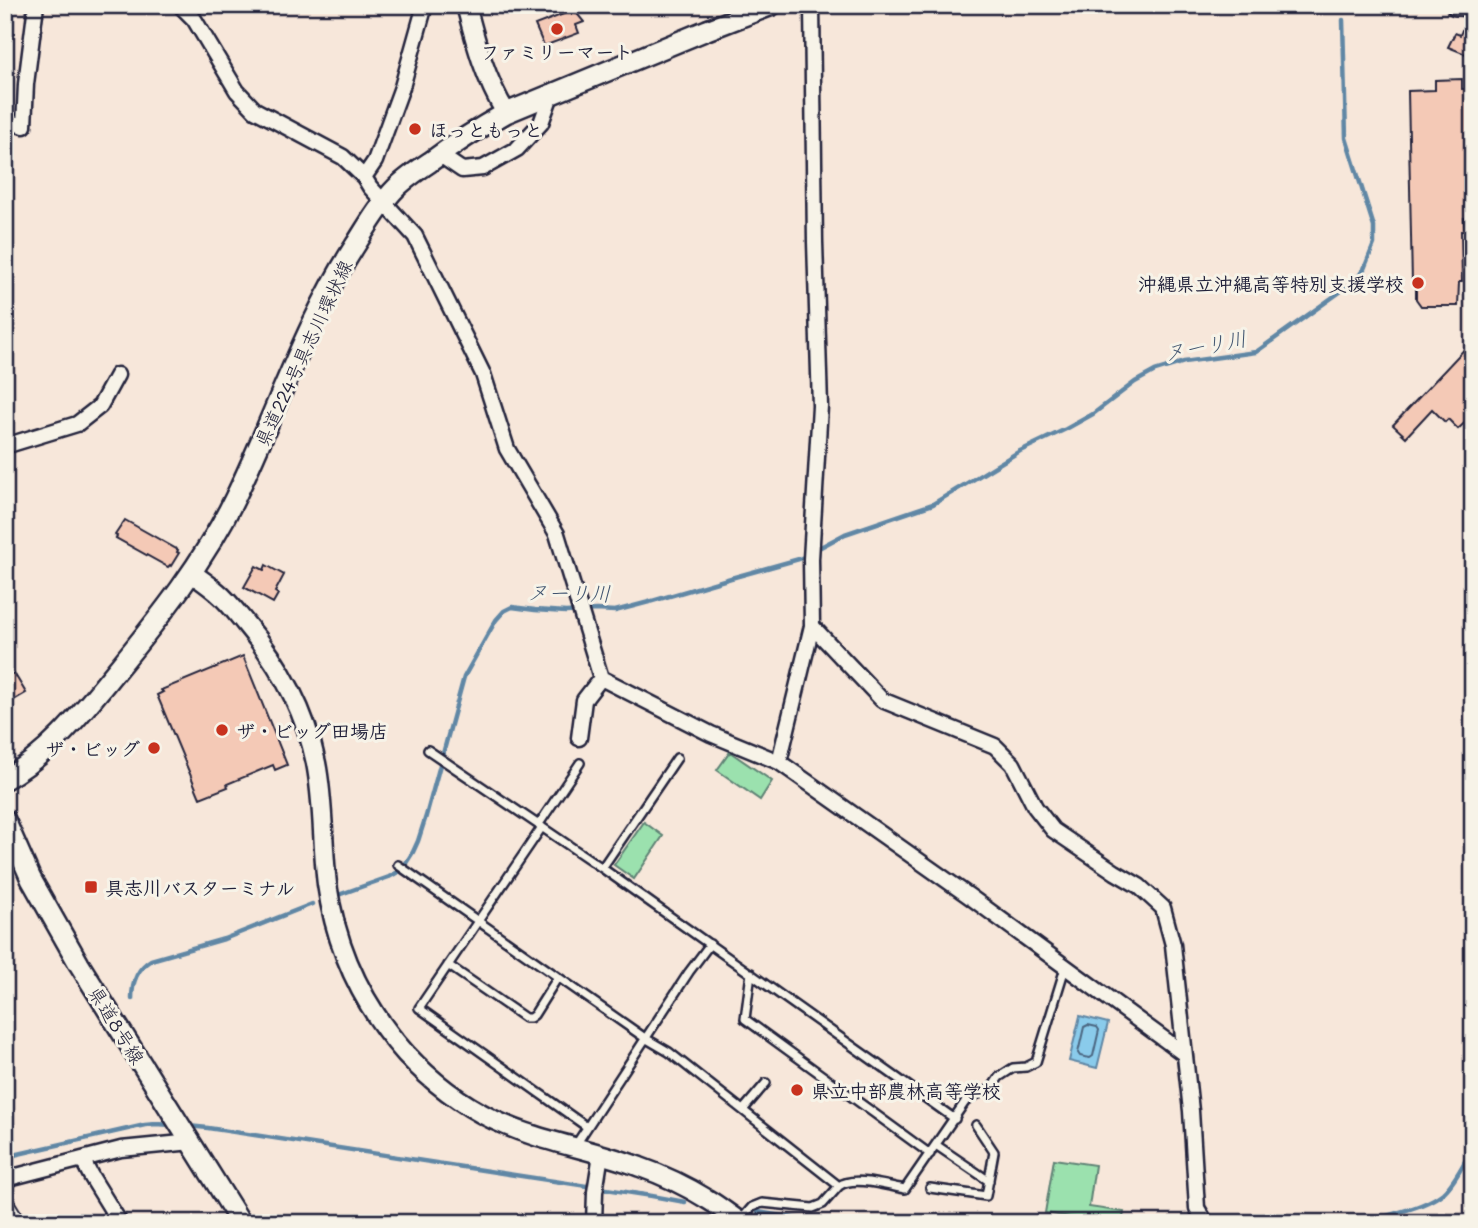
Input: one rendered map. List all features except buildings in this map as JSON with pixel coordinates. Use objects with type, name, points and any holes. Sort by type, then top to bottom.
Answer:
[{"type":"main road","name":"県道224号具志川環状線","points":[[5,779],[40,755],[89,704],[192,573],[215,537],[234,499],[329,289],[363,231],[401,184],[474,131],[506,113],[772,5]]},
{"type":"main road","points":[[1456,5],[1473,6]]},
{"type":"main road","name":"県道8号線","points":[[5,820],[32,879],[79,964],[241,1223]]},
{"type":"street","points":[[5,121],[24,126],[26,84],[36,5]]},
{"type":"street","points":[[180,5],[194,19],[237,91],[255,110],[343,157],[365,177],[370,187],[415,236],[483,374],[507,449],[557,534],[601,678],[711,734],[779,762],[1184,1053]]},
{"type":"street","points":[[365,177],[375,162],[402,87],[425,5]]},
{"type":"street","points":[[466,5],[477,51],[493,92],[506,113]]},
{"type":"street","points":[[779,762],[812,626],[811,559],[820,406],[812,5]]},
{"type":"street","points":[[440,155],[462,170],[483,168],[517,149],[541,123],[551,95]]},
{"type":"street","points":[[5,446],[77,424],[100,405],[117,375]]},
{"type":"street","points":[[192,573],[217,592],[256,636],[295,699],[310,741],[321,792],[327,882],[337,933],[347,961],[371,1009],[406,1054],[445,1090],[495,1121],[642,1167],[707,1199],[741,1222]]},
{"type":"street","points":[[812,626],[882,700],[995,746],[1013,764],[1035,807],[1053,830],[1139,886],[1163,908],[1173,945],[1191,1111],[1197,1208],[1206,1223]]},
{"type":"street","points":[[579,738],[584,700],[601,678]]},
{"type":"street","points":[[5,1179],[121,1149],[191,1141]]},
{"type":"street","points":[[594,1223],[595,1192],[601,1154]]},
{"type":"street","points":[[82,1160],[120,1223]]},
{"type":"street","points":[[5,1202],[18,1223]]},
{"type":"lane","points":[[428,750],[602,868],[955,1119]]},
{"type":"lane","points":[[602,868],[677,758]]},
{"type":"lane","points":[[580,763],[419,1008],[587,1127]]},
{"type":"lane","points":[[398,865],[645,1038],[669,1052],[839,1186]]},
{"type":"lane","points":[[575,1146],[710,944]]},
{"type":"lane","points":[[448,965],[526,1018],[534,1015],[558,977]]},
{"type":"lane","points":[[741,1222],[752,1207],[762,1203],[813,1208],[823,1204],[846,1181],[905,1189],[965,1102],[991,1089],[999,1077],[1013,1068],[1026,1067],[1036,1062],[1065,967]]},
{"type":"lane","points":[[751,973],[745,1019],[930,1154]]},
{"type":"lane","points":[[743,1110],[766,1083]]},
{"type":"lane","points":[[930,1188],[986,1196],[994,1152],[976,1125]]},
{"type":"lane","points":[[936,1145],[989,1181]]},
{"type":"green space","points":[[730,752],[772,781],[760,800],[717,770]]},
{"type":"green space","points":[[644,822],[663,836],[634,879],[614,865]]},
{"type":"green space","points":[[1054,1159],[1095,1165],[1089,1207],[1124,1212],[1122,1223],[1045,1213]]},
{"type":"water","points":[[1080,1016],[1108,1023],[1097,1068],[1069,1061]]},
{"type":"waterway","name":"ヌーリ川","points":[[815,550],[845,534],[933,504],[1020,451],[1093,414],[1135,382],[1155,371],[1184,362],[1256,352],[1354,282],[1364,269],[1374,244],[1374,227],[1346,138],[1343,20]]},
{"type":"waterway","name":"ヌーリ川","points":[[341,894],[398,872],[413,852],[426,816],[464,677],[496,620],[504,611],[512,607],[566,612],[615,611],[806,556]]},
{"type":"waterway","name":"ヌーリ川","points":[[132,999],[136,977],[151,960],[224,939],[312,904]]},
{"type":"waterway","name":"ヌーリ川","points":[[5,1157],[145,1125],[172,1125]]},
{"type":"waterway","points":[[188,1126],[685,1202]]},
{"type":"waterway","points":[[1367,1223],[1426,1203],[1443,1193],[1456,1177],[1473,1147]]},
{"type":"waterway","points":[[758,1212],[822,1223]]},
{"type":"place","name":"ファミリーマート","points":[[557,29]]},
{"type":"place","name":"ほっともっと","points":[[415,129]]},
{"type":"place","name":"沖縄県立沖縄高等特別支援学校","points":[[1418,283]]},
{"type":"place","name":"ザ・ビッグ田場店","points":[[222,730]]},
{"type":"place","name":"ザ・ビッグ","points":[[154,748]]},
{"type":"place","name":"具志川バスターミナル","points":[[91,887]]},
{"type":"place","name":"県立中部農林高等学校","points":[[797,1090]]}]
